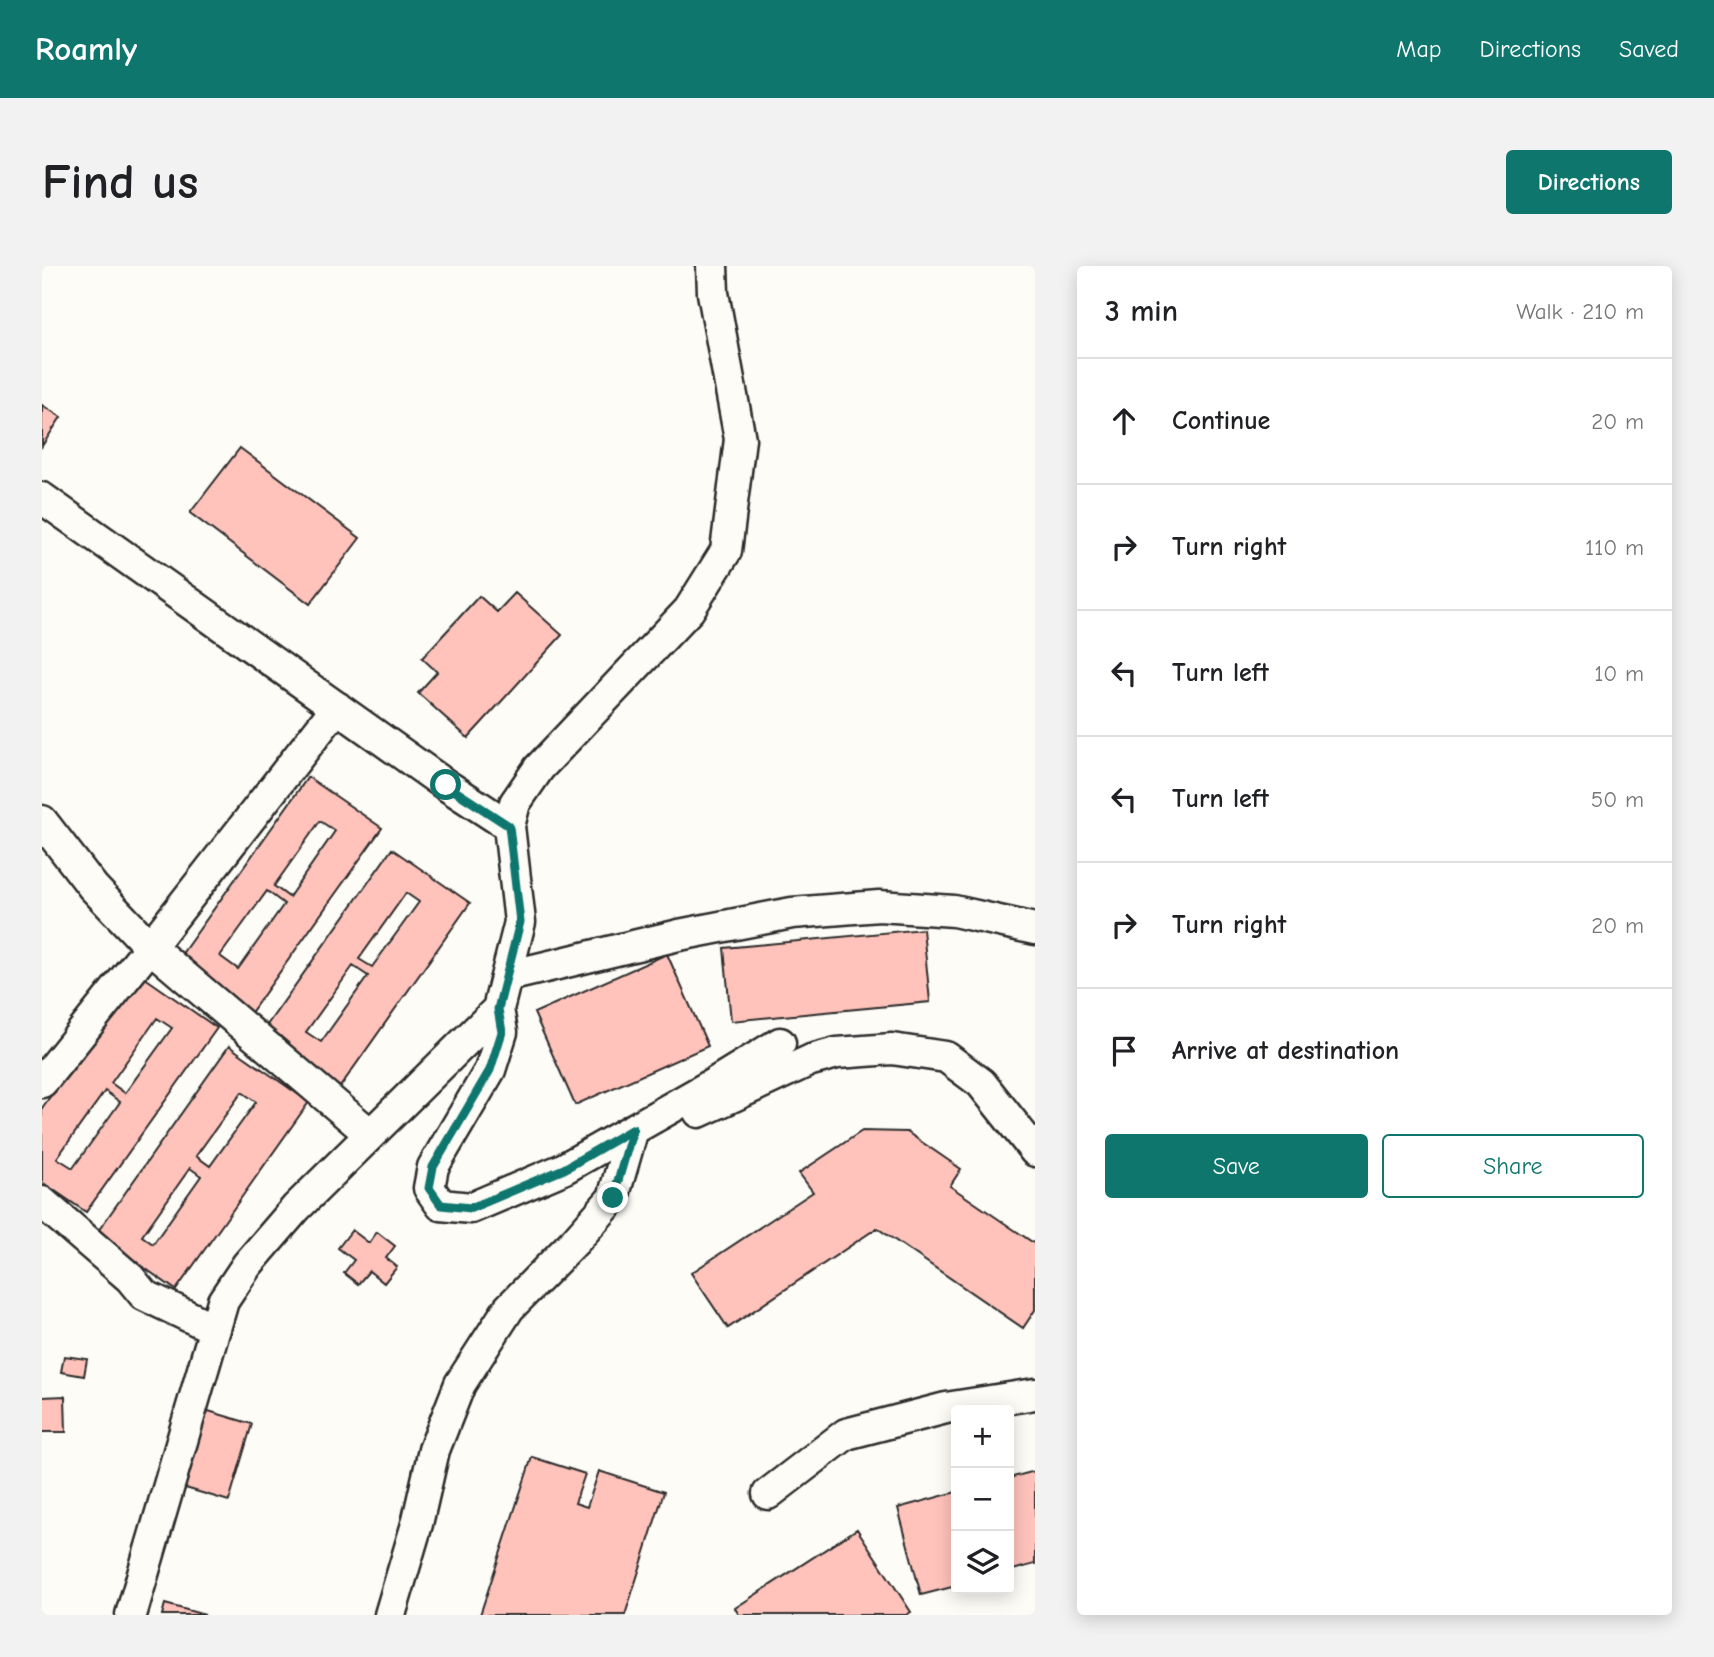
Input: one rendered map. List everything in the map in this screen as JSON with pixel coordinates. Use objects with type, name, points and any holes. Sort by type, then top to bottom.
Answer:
[{"type":"street","points":[[712,266],[713,293],[740,439],[726,551],[689,610],[539,768],[515,803],[509,826],[520,922],[498,1009],[502,1032],[490,1070],[433,1167],[429,1188],[441,1205],[471,1208],[564,1169],[780,1043]]},
{"type":"street","points":[[42,498],[509,826]]},
{"type":"street","points":[[42,1082],[337,707]]},
{"type":"street","points":[[42,821],[93,887],[150,947],[370,1134]]},
{"type":"street","points":[[508,976],[667,938],[792,913],[879,906],[954,911],[1035,929]]},
{"type":"street","points":[[131,1615],[223,1301],[247,1265],[296,1208],[498,1009]]},
{"type":"street","points":[[638,1126],[685,1118],[811,1060],[837,1053],[891,1049],[946,1057],[981,1083],[1035,1150]]},
{"type":"street","points":[[390,1615],[417,1524],[434,1450],[460,1384],[509,1308],[613,1198],[638,1126]]},
{"type":"street","points":[[42,1202],[131,1278],[144,1295],[215,1329]]},
{"type":"street","points":[[768,1494],[846,1434],[946,1408],[1035,1394]]},
{"type":"building","points":[[42,405],[61,417],[42,446]]},
{"type":"building","points":[[240,448],[360,538],[310,604],[190,513]]},
{"type":"building","points":[[515,593],[562,635],[468,738],[418,693],[437,672],[422,658],[479,596],[497,612]]},
{"type":"building","points":[[308,777],[382,828],[250,1014],[176,962]],"holes":[[[320,821],[335,831],[289,897],[274,886]],[[267,891],[284,904],[238,969],[220,956]]]},
{"type":"building","points":[[392,849],[470,903],[340,1087],[262,1032]],"holes":[[[406,893],[419,902],[372,967],[359,959]],[[353,966],[368,976],[321,1042],[306,1032]]]},
{"type":"building","points":[[923,929],[930,1002],[731,1021],[724,948]]},
{"type":"building","points":[[667,954],[708,1046],[575,1105],[534,1013]]},
{"type":"building","points":[[138,973],[217,1028],[86,1212],[42,1182],[42,1108]],"holes":[[[157,1018],[172,1028],[125,1093],[111,1083]],[[105,1091],[120,1102],[73,1168],[57,1158]]]},
{"type":"building","points":[[229,1046],[309,1102],[176,1290],[96,1234]],"holes":[[[242,1092],[256,1102],[210,1166],[196,1156]],[[190,1168],[201,1176],[153,1244],[142,1236]]]},
{"type":"building","points":[[862,1131],[907,1132],[961,1169],[950,1186],[1035,1244],[1035,1310],[1023,1328],[877,1228],[728,1328],[691,1273],[813,1192],[799,1173]]},
{"type":"building","points":[[352,1230],[369,1243],[377,1232],[395,1246],[386,1258],[397,1267],[384,1283],[369,1271],[358,1284],[344,1273],[354,1260],[338,1248]]},
{"type":"building","points":[[64,1356],[87,1359],[84,1376],[61,1372]]},
{"type":"building","points":[[65,1396],[66,1432],[42,1432],[42,1397]]},
{"type":"building","points":[[205,1410],[252,1424],[229,1501],[182,1487]]},
{"type":"building","points":[[532,1457],[585,1474],[575,1503],[587,1507],[599,1471],[664,1492],[625,1615],[480,1615]]},
{"type":"building","points":[[1035,1471],[1035,1564],[1014,1570],[1014,1531],[1014,1477]]},
{"type":"building","points":[[951,1493],[951,1587],[921,1595],[898,1508]]},
{"type":"building","points":[[857,1529],[911,1612],[906,1615],[739,1615],[735,1608]]},
{"type":"building","points":[[165,1604],[205,1615],[162,1615]]},
{"type":"route","points":[[446,785],[509,826],[520,922],[498,1009],[502,1032],[490,1070],[433,1167],[429,1188],[441,1205],[471,1208],[564,1169],[633,1129],[613,1198]]}]
